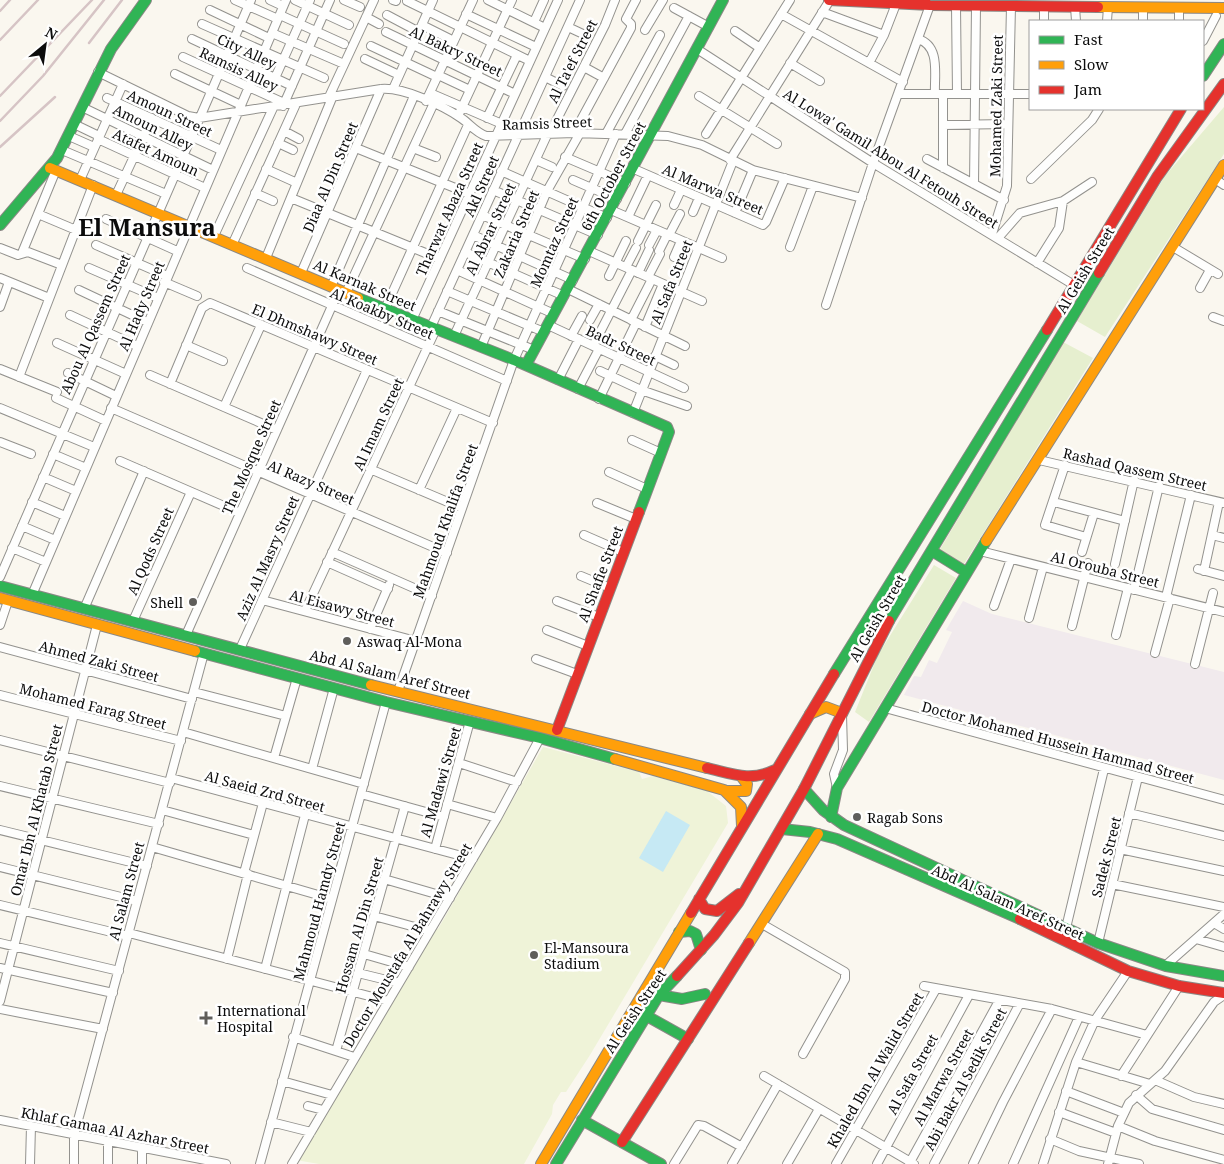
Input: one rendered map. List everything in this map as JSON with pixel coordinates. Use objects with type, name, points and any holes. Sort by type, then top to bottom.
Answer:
[{"type":"main road","points":[[0,225],[53,169],[98,72],[111,49],[146,0]]},
{"type":"main road","name":"6th October Street","points":[[526,365],[634,169],[723,0]]},
{"type":"main road","points":[[829,0],[896,4],[930,3],[956,6],[1038,4],[1224,8]]},
{"type":"main road","points":[[1204,73],[1224,44]]},
{"type":"main road","name":"Al Geish Street","points":[[556,1164],[645,1015],[659,995],[727,919],[748,886],[804,789],[877,641],[1157,177],[1224,85]]},
{"type":"main road","name":"Al Geish Street","points":[[541,1164],[775,770],[1180,110]]},
{"type":"main road","points":[[1175,119],[1180,128],[1190,130]]},
{"type":"main road","points":[[1164,136],[1173,139],[1179,146]]},
{"type":"main road","points":[[831,817],[837,788],[966,572],[1039,460],[1224,165]]},
{"type":"main road","name":"Al Karnak Street","points":[[53,169],[232,243],[339,290],[526,365],[669,429]]},
{"type":"main road","points":[[1013,385],[1026,394]]},
{"type":"main road","name":"Al Shafie Street","points":[[557,730],[669,429]]},
{"type":"main road","points":[[932,551],[966,572]]},
{"type":"main road","name":"Abd Al Salam Aref Street","points":[[0,581],[29,594],[84,609],[240,648],[398,691],[741,776],[761,776],[775,770]]},
{"type":"main road","points":[[0,586],[29,594]]},
{"type":"main road","name":"Abd Al Salam Aref Street","points":[[3,600],[386,702],[540,738],[724,790]]},
{"type":"main road","points":[[808,716],[824,706],[842,713]]},
{"type":"main road","points":[[724,790],[739,792],[746,790],[747,784],[741,776]]},
{"type":"main road","name":"Abd Al Salam Aref Street","points":[[804,789],[831,817],[919,861],[1098,943],[1166,966],[1224,976]]},
{"type":"main road","points":[[724,790],[741,807],[742,826]]},
{"type":"main road","name":"Abd Al Salam Aref Street","points":[[782,829],[818,834],[837,839],[973,899],[1128,971],[1219,996]]},
{"type":"main road","points":[[622,1142],[818,834]]},
{"type":"main road","points":[[913,874],[919,861]]},
{"type":"main road","points":[[699,899],[705,910],[717,911],[748,886]]},
{"type":"main road","points":[[973,899],[979,888]]},
{"type":"main road","points":[[1056,937],[1063,927]]},
{"type":"main road","points":[[679,932],[693,930],[697,932],[700,936],[701,950]]},
{"type":"main road","points":[[1219,996],[1224,984]]},
{"type":"main road","points":[[659,995],[682,1000],[705,994]]},
{"type":"main road","points":[[645,1015],[688,1039]]},
{"type":"main road","points":[[582,1120],[661,1164]]},
{"type":"street","points":[[235,0],[249,3],[344,44]]},
{"type":"street","points":[[270,0],[285,3]]},
{"type":"street","points":[[295,0],[309,3],[324,13],[349,25]]},
{"type":"street","points":[[283,105],[330,0]]},
{"type":"street","points":[[344,0],[360,7]]},
{"type":"street","points":[[266,258],[344,64],[374,0]]},
{"type":"street","points":[[393,89],[433,0]]},
{"type":"street","points":[[339,290],[374,233],[413,148],[430,103],[430,93],[472,0]]},
{"type":"street","points":[[488,0],[545,28]]},
{"type":"street","points":[[458,116],[512,0]]},
{"type":"street","points":[[534,22],[544,0]]},
{"type":"street","name":"Tharwat Abaza Street","points":[[412,320],[558,0]]},
{"type":"street","name":"Akl Street","points":[[433,328],[438,311],[580,0]]},
{"type":"street","name":"Al Ta'ef Street","points":[[549,133],[584,66],[615,0]]},
{"type":"street","name":"Zakaria Street","points":[[481,347],[547,191],[632,27],[626,19],[636,0]]},
{"type":"street","points":[[645,30],[663,0]]},
{"type":"street","points":[[706,134],[790,0]]},
{"type":"street","name":"Al Safa Street","points":[[633,413],[716,205],[731,161],[829,0]]},
{"type":"street","points":[[406,1],[530,61]]},
{"type":"street","name":"Abou Al Qassem Street","points":[[0,577],[249,3]]},
{"type":"street","name":"Al Hady Street","points":[[29,594],[46,562],[188,225],[285,3]]},
{"type":"street","points":[[275,78],[309,3]]},
{"type":"street","points":[[826,305],[873,163],[930,3]]},
{"type":"street","points":[[868,63],[884,35],[896,4]]},
{"type":"street","points":[[1038,4],[1044,20]]},
{"type":"street","points":[[956,6],[957,94]]},
{"type":"street","points":[[974,184],[976,6]]},
{"type":"street","name":"Mohamed Zaki Street","points":[[995,236],[1008,180],[1011,6]]},
{"type":"street","points":[[1076,6],[1076,20]]},
{"type":"street","points":[[1107,20],[1108,7]]},
{"type":"street","points":[[1143,7],[1143,20]]},
{"type":"street","points":[[1179,7],[1179,20]]},
{"type":"street","points":[[674,8],[709,27]]},
{"type":"street","points":[[210,10],[240,24],[292,41],[344,64]]},
{"type":"street","points":[[822,12],[884,35]]},
{"type":"street","points":[[466,14],[536,47]]},
{"type":"street","points":[[781,14],[903,82]]},
{"type":"street","points":[[387,15],[454,41]]},
{"type":"street","points":[[625,134],[690,16]]},
{"type":"street","points":[[1206,30],[1216,16]]},
{"type":"street","points":[[366,17],[379,24]]},
{"type":"street","points":[[202,24],[324,78]]},
{"type":"street","points":[[568,26],[583,34]]},
{"type":"street","points":[[735,31],[760,48]]},
{"type":"street","name":"Al Bakry Street","points":[[386,32],[515,94]]},
{"type":"street","points":[[606,134],[660,35]]},
{"type":"street","name":"City Alley","points":[[192,39],[292,86]]},
{"type":"street","points":[[918,39],[931,46],[934,53],[943,125],[943,168]]},
{"type":"street","points":[[371,46],[470,90]]},
{"type":"street","name":"Al Lowa' Gamil Abou Al Fetouh Street","points":[[697,49],[873,163],[1074,285]]},
{"type":"street","points":[[487,118],[517,56]]},
{"type":"street","name":"Ramsis Alley","points":[[183,57],[249,87],[283,105]]},
{"type":"street","points":[[365,59],[400,75]]},
{"type":"street","points":[[790,63],[820,80]]},
{"type":"street","points":[[584,66],[604,78]]},
{"type":"street","points":[[98,72],[188,116],[199,118]]},
{"type":"street","points":[[175,74],[241,105]]},
{"type":"street","points":[[545,77],[564,86]]},
{"type":"street","points":[[80,180],[107,119],[111,99],[123,84]]},
{"type":"street","name":"Ramsis Street","points":[[199,118],[238,114],[381,89],[393,89],[414,96],[458,116],[480,134],[495,137],[549,133],[651,134],[702,145],[752,170],[862,198]]},
{"type":"street","name":"Diaa Al Din Street","points":[[302,273],[381,89]]},
{"type":"street","points":[[430,93],[502,124]]},
{"type":"street","points":[[898,94],[1029,94]]},
{"type":"street","points":[[339,290],[358,226],[414,96]]},
{"type":"street","points":[[699,96],[777,144]]},
{"type":"street","name":"Amoun Street","points":[[111,99],[221,150]]},
{"type":"street","points":[[232,243],[296,104]]},
{"type":"street","name":"Amoun Alley","points":[[82,107],[213,170]]},
{"type":"street","points":[[214,236],[272,108]]},
{"type":"street","points":[[1031,179],[1092,120],[1098,110]]},
{"type":"street","points":[[116,195],[152,118]]},
{"type":"street","name":"Atafet Amoun","points":[[74,124],[134,156],[205,188]]},
{"type":"street","points":[[943,125],[1008,124]]},
{"type":"street","points":[[385,309],[468,125]]},
{"type":"street","points":[[284,131],[299,139]]},
{"type":"street","name":"Al Abrar Street","points":[[454,336],[549,133]]},
{"type":"street","name":"Momtaz Street","points":[[514,360],[616,134]]},
{"type":"street","points":[[69,136],[94,147]]},
{"type":"street","points":[[278,143],[294,150]]},
{"type":"street","points":[[356,148],[470,194]]},
{"type":"street","points":[[413,148],[436,157]]},
{"type":"street","points":[[62,150],[166,194]]},
{"type":"street","points":[[565,157],[626,183]]},
{"type":"street","points":[[927,159],[1004,200]]},
{"type":"street","points":[[536,160],[552,167]]},
{"type":"street","points":[[22,253],[38,214],[53,169]]},
{"type":"street","points":[[266,169],[297,182]]},
{"type":"street","name":"Al Marwa Street","points":[[634,169],[764,224],[785,178]]},
{"type":"street","points":[[735,213],[752,170]]},
{"type":"street","points":[[501,171],[583,207],[628,217],[722,258]]},
{"type":"street","points":[[628,217],[648,175]]},
{"type":"street","points":[[1215,179],[1224,185]]},
{"type":"street","points":[[573,180],[617,199]]},
{"type":"street","points":[[995,236],[1020,214],[1064,201],[1092,182]]},
{"type":"street","points":[[19,377],[93,185]]},
{"type":"street","points":[[790,247],[813,186]]},
{"type":"street","points":[[493,190],[598,235]]},
{"type":"street","points":[[674,205],[681,190]]},
{"type":"street","points":[[255,193],[273,201]]},
{"type":"street","points":[[291,198],[440,260]]},
{"type":"street","points":[[693,212],[699,198]]},
{"type":"street","points":[[1037,262],[1059,228],[1064,201]]},
{"type":"street","points":[[632,270],[637,244],[656,205]]},
{"type":"street","points":[[38,214],[76,230]]},
{"type":"street","points":[[599,399],[619,358],[659,253],[680,214]]},
{"type":"street","points":[[482,215],[564,250],[615,263],[702,301]]},
{"type":"street","points":[[106,219],[177,251]]},
{"type":"street","points":[[578,389],[611,310],[632,270],[649,247],[657,230]]},
{"type":"street","points":[[473,235],[554,271],[568,288],[685,346]]},
{"type":"street","points":[[609,276],[626,241]]},
{"type":"street","points":[[674,257],[681,241]]},
{"type":"street","points":[[96,245],[136,262],[197,296]]},
{"type":"street","points":[[1173,247],[1218,274]]},
{"type":"street","points":[[0,248],[16,255],[28,252],[62,266]]},
{"type":"street","points":[[465,252],[547,288],[568,288]]},
{"type":"street","points":[[89,268],[158,298]]},
{"type":"street","name":"Al Koakby Street","points":[[246,268],[508,381]]},
{"type":"street","points":[[457,270],[554,314]]},
{"type":"street","points":[[1200,288],[1210,270]]},
{"type":"street","points":[[0,278],[49,298]]},
{"type":"street","points":[[0,307],[10,282]]},
{"type":"street","points":[[645,327],[663,284]]},
{"type":"street","points":[[79,290],[148,322]]},
{"type":"street","name":"The Mosque Street","points":[[186,635],[315,348],[339,290]]},
{"type":"street","name":"Badr Street","points":[[447,291],[530,326],[546,328],[575,337],[684,388]]},
{"type":"street","name":"El Dhmshawy Street","points":[[186,345],[202,308],[210,303],[493,423]]},
{"type":"street","points":[[590,320],[599,304]]},
{"type":"street","points":[[438,311],[534,350]]},
{"type":"street","points":[[70,315],[137,346]]},
{"type":"street","points":[[558,380],[582,316]]},
{"type":"street","points":[[1213,317],[1224,321]]},
{"type":"street","points":[[224,407],[261,325]]},
{"type":"street","name":"Al Imam Street","points":[[305,611],[370,469],[410,388],[428,346],[433,328]]},
{"type":"street","points":[[57,343],[126,374]]},
{"type":"street","points":[[170,384],[186,345],[222,361]]},
{"type":"street","points":[[655,356],[674,365]]},
{"type":"street","name":"Mahmoud Khalifa Street","points":[[398,691],[514,360]]},
{"type":"street","points":[[0,369],[106,421]]},
{"type":"street","name":"Aziz Al Masry Street","points":[[240,648],[367,370]]},
{"type":"street","points":[[600,371],[641,390],[687,406]]},
{"type":"street","points":[[68,373],[116,396]]},
{"type":"street","points":[[150,375],[277,430]]},
{"type":"street","points":[[0,408],[94,448]]},
{"type":"street","name":"Al Razy Street","points":[[111,408],[447,553]]},
{"type":"street","points":[[419,490],[456,408]]},
{"type":"street","points":[[632,440],[661,453]]},
{"type":"street","points":[[0,442],[31,454]]},
{"type":"street","points":[[53,454],[86,468]]},
{"type":"street","name":"Rashad Qassem Street","points":[[1039,460],[1134,480],[1222,502]]},
{"type":"street","points":[[120,461],[240,513]]},
{"type":"street","points":[[1065,465],[1054,502],[1045,522],[1047,526],[1086,537]]},
{"type":"street","points":[[370,469],[462,508]]},
{"type":"street","points":[[84,609],[144,471]]},
{"type":"street","points":[[609,472],[648,489]]},
{"type":"street","points":[[43,477],[76,491]]},
{"type":"street","points":[[1115,564],[1134,480]]},
{"type":"street","points":[[1116,635],[1131,589],[1159,486]]},
{"type":"street","name":"Al Qods Street","points":[[133,621],[191,492]]},
{"type":"street","points":[[1155,653],[1190,494]]},
{"type":"street","points":[[32,502],[65,516]]},
{"type":"street","points":[[1054,502],[1126,521]]},
{"type":"street","points":[[1222,502],[1201,570],[1224,576]]},
{"type":"street","points":[[597,503],[636,519]]},
{"type":"street","points":[[1082,552],[1094,513]]},
{"type":"street","points":[[22,526],[55,540]]},
{"type":"street","points":[[584,535],[623,552]]},
{"type":"street","points":[[1212,535],[1224,538]]},
{"type":"street","points":[[12,548],[46,562]]},
{"type":"street","name":"Al Orouba Street","points":[[980,551],[1224,612]]},
{"type":"street","points":[[332,552],[432,596]]},
{"type":"street","points":[[994,606],[1011,559]]},
{"type":"street","points":[[327,562],[388,588]]},
{"type":"street","points":[[1072,626],[1088,563]]},
{"type":"street","points":[[1029,618],[1043,567]]},
{"type":"street","points":[[581,576],[610,588]]},
{"type":"street","points":[[370,629],[392,579]]},
{"type":"street","points":[[1195,664],[1213,593]]},
{"type":"street","points":[[0,625],[3,600]]},
{"type":"street","name":"Al Eisawy Street","points":[[262,600],[416,641]]},
{"type":"street","points":[[557,601],[599,617]]},
{"type":"street","name":"Omar Ibn Al Khatab Street","points":[[0,1001],[4,969],[14,946],[97,625]]},
{"type":"street","points":[[546,630],[588,646]]},
{"type":"street","name":"Ahmed Zaki Street","points":[[0,647],[85,670],[286,716]]},
{"type":"street","name":"Al Salam Street","points":[[74,1164],[74,1135],[204,653]]},
{"type":"street","points":[[536,659],[577,674]]},
{"type":"street","points":[[274,758],[297,678]]},
{"type":"street","points":[[312,769],[334,688]]},
{"type":"street","name":"Mohamed Farag Street","points":[[0,695],[181,741]]},
{"type":"street","name":"Mahmoud Hamdy Street","points":[[260,1164],[293,1036],[310,981],[386,702]]},
{"type":"street","name":"Doctor Mohamed Hussein Hammad Street","points":[[886,708],[1224,800]]},
{"type":"street","points":[[837,788],[834,774],[843,750],[842,713]]},
{"type":"street","name":"Al Madawi Street","points":[[435,849],[470,721]]},
{"type":"street","points":[[183,732],[364,784]]},
{"type":"street","name":"Doctor Moustafa Al Bahrawy Street","points":[[292,1164],[497,818],[540,738]]},
{"type":"street","name":"Al Saeid Zrd Street","points":[[0,740],[263,803],[473,859]]},
{"type":"street","points":[[459,763],[517,782]]},
{"type":"street","points":[[1063,927],[1104,768]]},
{"type":"street","name":"Sadek Street","points":[[1098,943],[1138,777]]},
{"type":"street","points":[[0,786],[158,824]]},
{"type":"street","points":[[361,794],[444,817]]},
{"type":"street","points":[[228,959],[254,834],[263,803]]},
{"type":"street","points":[[447,804],[497,818]]},
{"type":"street","name":"Hossam Al Din Street","points":[[336,1051],[404,806]]},
{"type":"street","points":[[162,810],[254,834]]},
{"type":"street","points":[[1129,813],[1224,836]]},
{"type":"street","points":[[265,969],[305,815]]},
{"type":"street","points":[[0,830],[147,866]]},
{"type":"street","points":[[152,847],[332,898]]},
{"type":"street","points":[[1120,850],[1224,871]]},
{"type":"street","points":[[0,867],[138,901]]},
{"type":"street","points":[[384,879],[450,898]]},
{"type":"street","points":[[1112,884],[1224,907]]},
{"type":"street","points":[[0,905],[129,934],[388,1001]]},
{"type":"street","points":[[1166,966],[1224,914]]},
{"type":"street","points":[[374,916],[430,931]]},
{"type":"street","points":[[1214,923],[1224,929]]},
{"type":"street","points":[[762,924],[845,972],[845,979],[803,1054]]},
{"type":"street","points":[[1196,939],[1224,947]]},
{"type":"street","points":[[0,943],[119,972]]},
{"type":"street","points":[[364,954],[409,967]]},
{"type":"street","points":[[4,969],[113,993]]},
{"type":"street","points":[[1043,1164],[1076,1062],[1095,1020],[1128,971]]},
{"type":"street","points":[[358,973],[400,983]]},
{"type":"street","points":[[924,986],[1019,1005],[1052,1009],[1147,1035]]},
{"type":"street","points":[[1121,1076],[1179,986]]},
{"type":"street","name":"Khaled Ibn Al Walid Street","points":[[836,1164],[936,989]]},
{"type":"street","name":"Al Safa Street","points":[[877,1164],[969,995]]},
{"type":"street","points":[[1109,1160],[1117,1129],[1124,1113],[1136,1095],[1165,1071],[1219,996]]},
{"type":"street","name":"Al Marwa Street","points":[[911,1163],[999,1001]]},
{"type":"street","name":"Abi Bakr Al Sedik Street","points":[[934,1164],[1019,1005]]},
{"type":"street","points":[[0,1009],[103,1028]]},
{"type":"street","points":[[973,1164],[1052,1009]]},
{"type":"street","points":[[1013,1164],[1079,1017]]},
{"type":"street","points":[[293,1036],[354,1057]]},
{"type":"street","points":[[1076,1062],[1121,1076],[1152,1082],[1224,1104]]},
{"type":"street","points":[[764,1076],[911,1163]]},
{"type":"street","points":[[282,1081],[332,1095]]},
{"type":"street","points":[[732,1164],[778,1084]]},
{"type":"street","points":[[1066,1091],[1124,1113]]},
{"type":"street","points":[[1136,1095],[1140,1101],[1152,1109],[1224,1130]]},
{"type":"street","points":[[308,1106],[323,1110]]},
{"type":"street","points":[[787,1164],[819,1109]]},
{"type":"street","points":[[1059,1112],[1224,1160]]},
{"type":"street","name":"Khlaf Gamaa Al Azhar Street","points":[[0,1120],[224,1164]]},
{"type":"street","points":[[271,1122],[311,1132]]},
{"type":"street","points":[[674,1164],[698,1125],[704,1126],[742,1147]]},
{"type":"street","points":[[30,1164],[31,1126]]},
{"type":"street","points":[[1050,1139],[1079,1151],[1109,1160],[1139,1164]]},
{"type":"street","points":[[108,1142],[108,1164]]},
{"type":"street","points":[[142,1148],[142,1164]]},
{"type":"street","points":[[175,1154],[175,1164]]},
{"type":"shaded area","points":[[963,601],[992,614],[1224,672],[1224,780],[904,695],[914,676],[921,677],[929,660],[937,663],[952,632],[946,630]]},
{"type":"green space","points":[[1224,107],[1224,154],[1105,337],[1077,321],[1165,176]]},
{"type":"green space","points":[[1063,342],[1093,358],[964,564],[939,551]]},
{"type":"green space","points":[[934,565],[956,578],[869,722],[855,712],[878,655]]},
{"type":"green space","name":"El-Mansoura Stadium","points":[[543,747],[639,772],[642,779],[653,776],[707,791],[726,806],[728,823],[590,1055],[566,1092],[561,1092],[553,1105],[552,1114],[524,1164],[319,1164],[296,1160],[368,1045],[436,928],[438,929]]},
{"type":"water","points":[[666,811],[690,825],[663,872],[639,858]]},
{"type":"railway","points":[[0,11],[10,0]]},
{"type":"railway","points":[[0,40],[38,0]]},
{"type":"railway","points":[[0,96],[92,0]]},
{"type":"railway","points":[[0,121],[43,76],[104,0]]},
{"type":"railway","points":[[89,43],[122,0]]},
{"type":"railway","points":[[0,147],[55,97]]},
{"type":"traffic: fast","points":[[0,225],[57,158],[111,49],[146,0]]},
{"type":"traffic: fast","points":[[526,365],[723,0]]},
{"type":"traffic: fast","points":[[1204,74],[1224,44]]},
{"type":"traffic: fast","points":[[889,621],[1099,273]]},
{"type":"traffic: fast","points":[[358,298],[514,360],[667,427],[669,432],[639,512]]},
{"type":"traffic: fast","points":[[834,674],[1047,330]]},
{"type":"traffic: fast","points":[[831,817],[837,788],[986,541]]},
{"type":"traffic: fast","points":[[932,551],[966,572]]},
{"type":"traffic: fast","points":[[0,586],[371,685]]},
{"type":"traffic: fast","points":[[195,651],[386,702],[540,738],[615,759]]},
{"type":"traffic: fast","points":[[804,789],[823,810],[844,825],[1098,943],[1166,966],[1224,976]]},
{"type":"traffic: fast","points":[[782,829],[810,832],[837,839],[1020,919]]},
{"type":"traffic: fast","points":[[679,932],[690,931],[696,934],[701,950]]},
{"type":"traffic: fast","points":[[556,1164],[659,995],[677,976]]},
{"type":"traffic: fast","points":[[659,995],[682,999],[705,994]]},
{"type":"traffic: fast","points":[[645,1015],[688,1039]]},
{"type":"traffic: fast","points":[[582,1120],[661,1164]]},
{"type":"traffic: slow","points":[[1098,7],[1224,8]]},
{"type":"traffic: slow","points":[[986,541],[1224,165]]},
{"type":"traffic: slow","points":[[50,168],[358,298]]},
{"type":"traffic: slow","points":[[0,598],[195,651]]},
{"type":"traffic: slow","points":[[371,685],[707,768]]},
{"type":"traffic: slow","points":[[810,714],[826,707],[842,713]]},
{"type":"traffic: slow","points":[[615,759],[724,790],[741,807],[742,826]]},
{"type":"traffic: slow","points":[[726,791],[746,791],[747,784],[741,776]]},
{"type":"traffic: slow","points":[[749,943],[818,834]]},
{"type":"traffic: slow","points":[[541,1164],[691,913]]},
{"type":"traffic: jam","points":[[829,0],[930,5],[1098,7]]},
{"type":"traffic: jam","points":[[1099,273],[1157,177],[1224,84]]},
{"type":"traffic: jam","points":[[1047,330],[1180,110]]},
{"type":"traffic: jam","points":[[557,730],[639,512]]},
{"type":"traffic: jam","points":[[677,976],[714,935],[738,903],[804,789],[889,621]]},
{"type":"traffic: jam","points":[[691,913],[834,674]]},
{"type":"traffic: jam","points":[[707,768],[741,776],[757,776],[775,770]]},
{"type":"traffic: jam","points":[[699,899],[705,909],[717,911],[739,894]]},
{"type":"traffic: jam","points":[[1020,919],[1128,971],[1179,986],[1224,993]]},
{"type":"traffic: jam","points":[[622,1142],[749,943]]},
{"type":"place","name":"Shell","points":[[193,602]]},
{"type":"place","name":"Aswaq Al-Mona","points":[[347,641]]},
{"type":"place","name":"Ragab Sons","points":[[857,817]]},
{"type":"place","name":"El-Mansoura Stadium","points":[[534,955]]},
{"type":"place","name":"International Hospital","points":[[206,1018]]},
{"type":"district","name":"El Mansura","points":[[147,226]]}]
